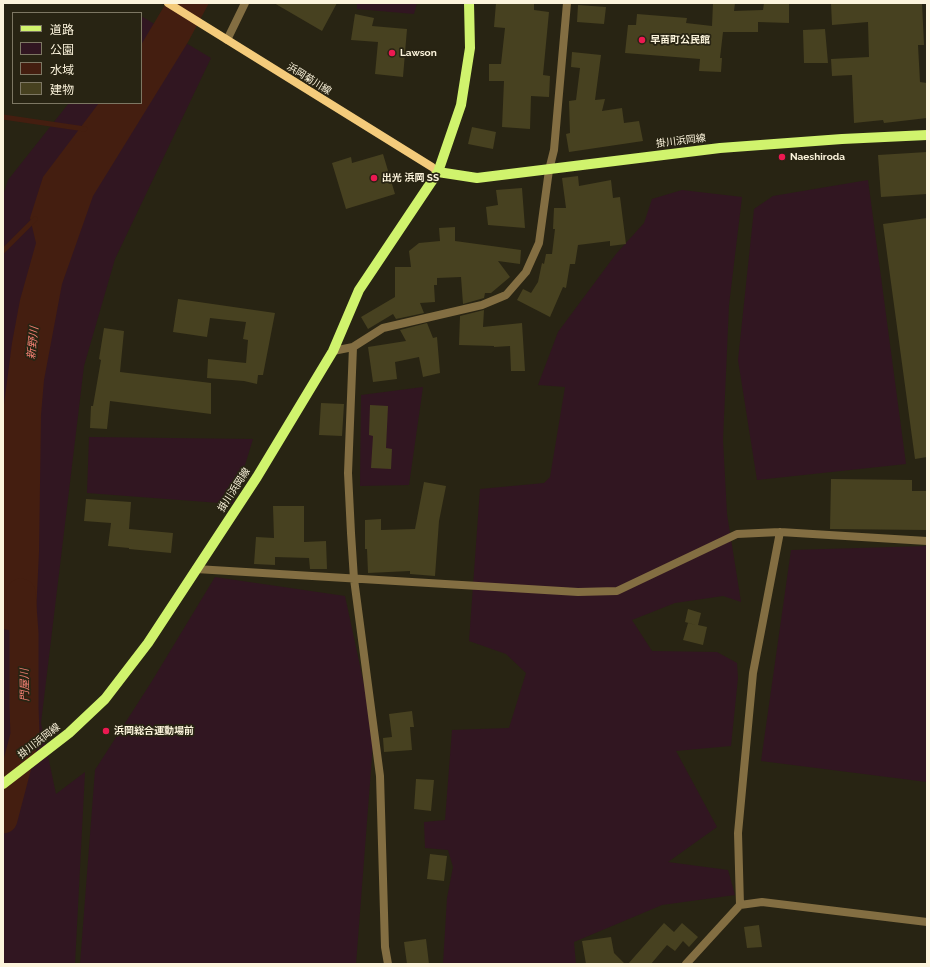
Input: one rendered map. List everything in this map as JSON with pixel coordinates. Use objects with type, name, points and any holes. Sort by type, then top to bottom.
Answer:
[{"type":"main road","name":"浜岡菊川線","points":[[168,3],[438,172]]},
{"type":"main road","name":"掛川浜岡線","points":[[3,784],[69,733],[105,699],[148,643],[257,477],[333,351],[359,290],[438,172],[461,105],[470,48],[469,3]]},
{"type":"main road","name":"掛川浜岡線","points":[[438,172],[477,178],[720,148],[842,139],[927,135]]},
{"type":"street","points":[[224,38],[245,3]]},
{"type":"street","points":[[333,351],[353,347],[383,328],[482,305],[506,295],[526,272],[539,243],[549,170],[554,150],[567,3]]},
{"type":"street","points":[[353,347],[348,473],[354,579],[380,776],[385,947],[388,964]]},
{"type":"street","points":[[740,905],[738,833],[753,673],[780,532]]},
{"type":"street","points":[[196,569],[578,592],[618,591],[737,534],[780,532],[927,540]]},
{"type":"street","points":[[686,964],[740,905],[762,902],[927,922]]},
{"type":"green space","points":[[357,3],[417,3],[414,14],[357,9]]},
{"type":"green space","points":[[142,17],[211,58],[115,259],[84,366],[41,723],[56,794],[85,772],[75,964],[3,964],[3,195],[8,180],[68,104],[142,104]]},
{"type":"green space","points":[[868,180],[906,464],[757,480],[738,360],[754,209],[773,196]]},
{"type":"green space","points":[[682,190],[742,197],[729,305],[723,440],[727,514],[741,602],[723,596],[675,603],[632,620],[652,651],[717,652],[737,663],[738,678],[731,746],[676,751],[717,827],[668,862],[728,870],[735,895],[662,905],[574,942],[576,964],[443,964],[447,898],[453,867],[448,850],[425,848],[424,822],[445,820],[452,730],[509,728],[526,673],[506,654],[469,641],[480,489],[544,483],[550,477],[565,387],[538,385],[558,332],[616,254],[644,223],[652,199]]},
{"type":"green space","points":[[423,387],[409,485],[360,486],[361,395]]},
{"type":"green space","points":[[89,437],[253,439],[233,504],[87,493]]},
{"type":"green space","points":[[927,546],[927,782],[761,761],[791,550]]},
{"type":"green space","points":[[215,577],[345,596],[374,731],[356,964],[80,964],[95,770],[152,681]]},
{"type":"water","name":"新野川","points":[[166,3],[209,3],[188,42],[93,196],[62,284],[44,380],[41,415],[39,552],[35,635],[3,629],[3,412],[12,343],[20,300],[36,243],[30,218],[43,177],[98,104],[142,104],[142,43]]},
{"type":"building","points":[[274,3],[337,3],[322,31]]},
{"type":"building","points":[[496,3],[534,3],[534,10],[549,12],[543,75],[550,76],[549,97],[531,96],[530,129],[502,127],[504,81],[489,81],[489,64],[501,64],[505,28],[494,27]]},
{"type":"building","points":[[713,3],[735,3],[734,11],[763,10],[764,3],[789,3],[789,23],[758,22],[758,32],[723,32],[720,58],[722,58],[721,72],[699,71],[700,59],[625,53],[628,25],[636,25],[637,14],[687,18],[686,23],[712,26]]},
{"type":"building","points":[[831,3],[922,3],[924,45],[918,45],[920,82],[927,83],[927,118],[884,123],[883,120],[854,123],[852,75],[832,76],[831,59],[869,57],[868,22],[832,25]]},
{"type":"building","points":[[578,5],[606,7],[604,24],[577,22]]},
{"type":"building","points":[[355,14],[374,18],[372,26],[407,29],[403,77],[375,74],[378,42],[351,40]]},
{"type":"building","points":[[825,29],[828,63],[804,63],[803,30]]},
{"type":"building","points":[[572,52],[601,55],[595,100],[605,99],[602,111],[622,108],[624,123],[639,121],[643,141],[569,152],[566,134],[570,133],[569,101],[576,100],[580,68],[571,67]]},
{"type":"building","points":[[472,127],[496,132],[493,149],[468,144]]},
{"type":"building","points":[[927,152],[927,194],[881,197],[878,155]]},
{"type":"building","points":[[383,154],[395,194],[346,209],[332,163],[351,157],[352,163]]},
{"type":"building","points":[[578,176],[579,186],[611,180],[613,198],[620,197],[626,244],[610,246],[610,241],[578,245],[575,264],[570,264],[566,288],[563,287],[550,317],[517,300],[523,289],[531,293],[538,282],[542,263],[544,264],[546,254],[552,254],[555,229],[553,229],[554,208],[566,208],[562,178]]},
{"type":"building","points":[[522,188],[525,228],[488,225],[486,207],[498,205],[496,190]]},
{"type":"building","points":[[927,218],[927,457],[915,459],[883,224]]},
{"type":"building","points":[[455,227],[455,241],[521,250],[520,264],[498,261],[510,277],[491,293],[485,293],[484,298],[463,304],[461,277],[437,278],[437,285],[434,285],[435,302],[420,303],[424,313],[396,319],[393,314],[368,329],[361,317],[395,297],[395,267],[411,267],[409,251],[419,243],[440,241],[439,228]]},
{"type":"building","points":[[178,299],[275,313],[263,375],[258,375],[257,384],[244,381],[207,378],[208,359],[246,363],[248,340],[243,339],[246,322],[210,318],[207,337],[173,332]]},
{"type":"building","points":[[484,310],[483,327],[522,323],[525,371],[511,371],[510,346],[494,347],[459,345],[460,316]]},
{"type":"building","points":[[427,323],[433,338],[437,337],[440,373],[423,377],[419,357],[395,362],[397,379],[373,382],[368,347],[406,341],[400,330]]},
{"type":"building","points":[[104,328],[124,331],[120,372],[211,383],[211,414],[110,401],[107,429],[90,428],[91,406],[93,406],[101,360],[99,359]]},
{"type":"building","points":[[321,403],[344,404],[342,436],[319,435]]},
{"type":"building","points":[[370,405],[388,406],[386,448],[392,449],[391,469],[371,468],[373,436],[369,435]]},
{"type":"building","points":[[831,479],[912,480],[912,491],[927,491],[927,530],[830,529]]},
{"type":"building","points":[[424,482],[446,486],[439,521],[435,576],[410,574],[410,571],[368,573],[367,549],[365,549],[365,520],[381,519],[381,530],[415,529]]},
{"type":"building","points":[[86,499],[131,502],[129,529],[173,533],[171,553],[108,546],[111,523],[84,521]]},
{"type":"building","points":[[273,506],[304,506],[304,542],[326,541],[327,569],[310,569],[309,558],[275,557],[275,565],[254,564],[256,537],[274,538]]},
{"type":"building","points":[[688,609],[701,613],[698,625],[707,627],[703,645],[683,640],[688,623],[696,625],[685,622]]},
{"type":"building","points":[[412,711],[414,727],[410,727],[412,750],[384,752],[383,738],[392,737],[389,714]]},
{"type":"building","points":[[416,779],[434,780],[431,811],[414,809]]},
{"type":"building","points":[[430,854],[447,856],[444,881],[427,879]]},
{"type":"building","points":[[664,923],[674,932],[682,923],[698,937],[689,947],[683,941],[675,951],[667,945],[651,964],[628,964]]},
{"type":"building","points":[[759,925],[762,947],[747,948],[744,927]]},
{"type":"building","points":[[611,937],[614,953],[625,964],[586,964],[582,941]]},
{"type":"building","points":[[426,939],[429,964],[407,964],[404,942]]},
{"type":"waterway","points":[[3,117],[85,129]]},
{"type":"waterway","points":[[3,251],[35,219]]},
{"type":"waterway","name":"門屋川","points":[[3,819],[25,735],[24,633],[21,593]]},
{"type":"place","name":"早苗町公民館","points":[[642,40]]},
{"type":"place","name":"Lawson","points":[[392,53]]},
{"type":"place","name":"Naeshiroda","points":[[782,157]]},
{"type":"place","name":"出光 浜岡 SS","points":[[374,178]]},
{"type":"place","name":"浜岡総合運動場前","points":[[106,731]]}]
